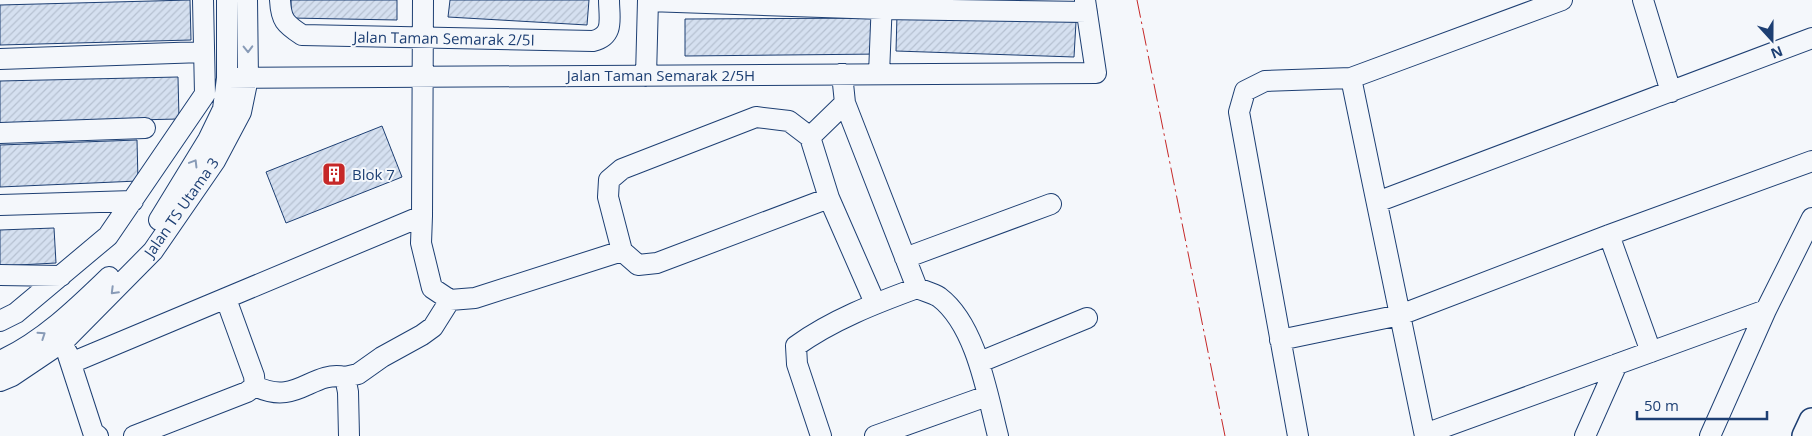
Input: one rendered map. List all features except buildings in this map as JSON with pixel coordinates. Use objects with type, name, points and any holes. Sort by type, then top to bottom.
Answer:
[{"type":"main road","points":[[1805,436],[1812,421]]},
{"type":"street","points":[[0,322],[16,313],[108,236],[205,94],[203,0]]},
{"type":"street","name":"Jalan TS Utama 3","points":[[0,361],[43,335],[79,306],[150,235],[208,140],[223,109],[226,78],[227,0]]},
{"type":"street","name":"Jalan TS Utama 3","points":[[0,381],[12,376],[64,342],[153,251],[215,161],[241,112],[248,78],[247,0]]},
{"type":"street","name":"Jalan Taman Semarak 2/5I","points":[[280,0],[281,15],[289,26],[302,35],[593,42],[602,39],[609,30],[610,0]]},
{"type":"street","points":[[424,0],[421,243],[432,288],[450,300],[475,298],[622,251]]},
{"type":"street","points":[[646,76],[648,0],[1086,6]]},
{"type":"street","points":[[1298,436],[1239,112],[1245,91],[1265,81],[1351,78],[1562,0]]},
{"type":"street","points":[[1644,0],[1671,92]]},
{"type":"street","points":[[879,74],[882,4]]},
{"type":"street","name":"Jalan Taman Semarak 2/5H","points":[[226,78],[1096,73],[1086,6]]},
{"type":"street","points":[[1377,202],[1812,38]]},
{"type":"street","points":[[0,59],[203,52]]},
{"type":"street","points":[[842,74],[845,103],[917,288]]},
{"type":"street","points":[[1351,78],[1425,435],[1766,310]]},
{"type":"street","points":[[810,137],[845,103]]},
{"type":"street","points":[[829,198],[657,263],[638,264],[622,251],[608,197],[609,180],[622,169],[756,117],[789,121],[810,137],[829,198],[875,304]]},
{"type":"street","points":[[0,132],[145,128]]},
{"type":"street","points":[[1280,340],[1400,315],[1609,235],[1812,161]]},
{"type":"street","points":[[0,205],[133,201]]},
{"type":"street","points":[[905,258],[1051,204]]},
{"type":"street","points":[[71,363],[422,216]]},
{"type":"street","points":[[1710,436],[1766,310],[1812,218]]},
{"type":"street","points":[[1609,235],[1651,352]]},
{"type":"street","points":[[0,275],[61,276]]},
{"type":"street","points":[[821,436],[797,364],[796,346],[809,337],[875,304],[917,288],[937,296],[953,310],[980,362],[998,436]]},
{"type":"street","points":[[226,299],[254,376],[255,386]]},
{"type":"street","points":[[255,386],[279,394],[328,377],[346,377],[358,374],[382,357],[422,335],[434,326],[450,300]]},
{"type":"street","points":[[980,362],[1087,318]]},
{"type":"street","points":[[64,342],[93,432],[98,436]]},
{"type":"street","points":[[1584,436],[1617,364]]},
{"type":"street","points":[[346,377],[349,436]]},
{"type":"street","points":[[134,436],[247,392],[255,386]]},
{"type":"street","points":[[875,436],[987,396]]},
{"type":"power","points":[[1137,0],[1225,436]]},
{"type":"place","name":"Blok 7","points":[[334,174]]}]
